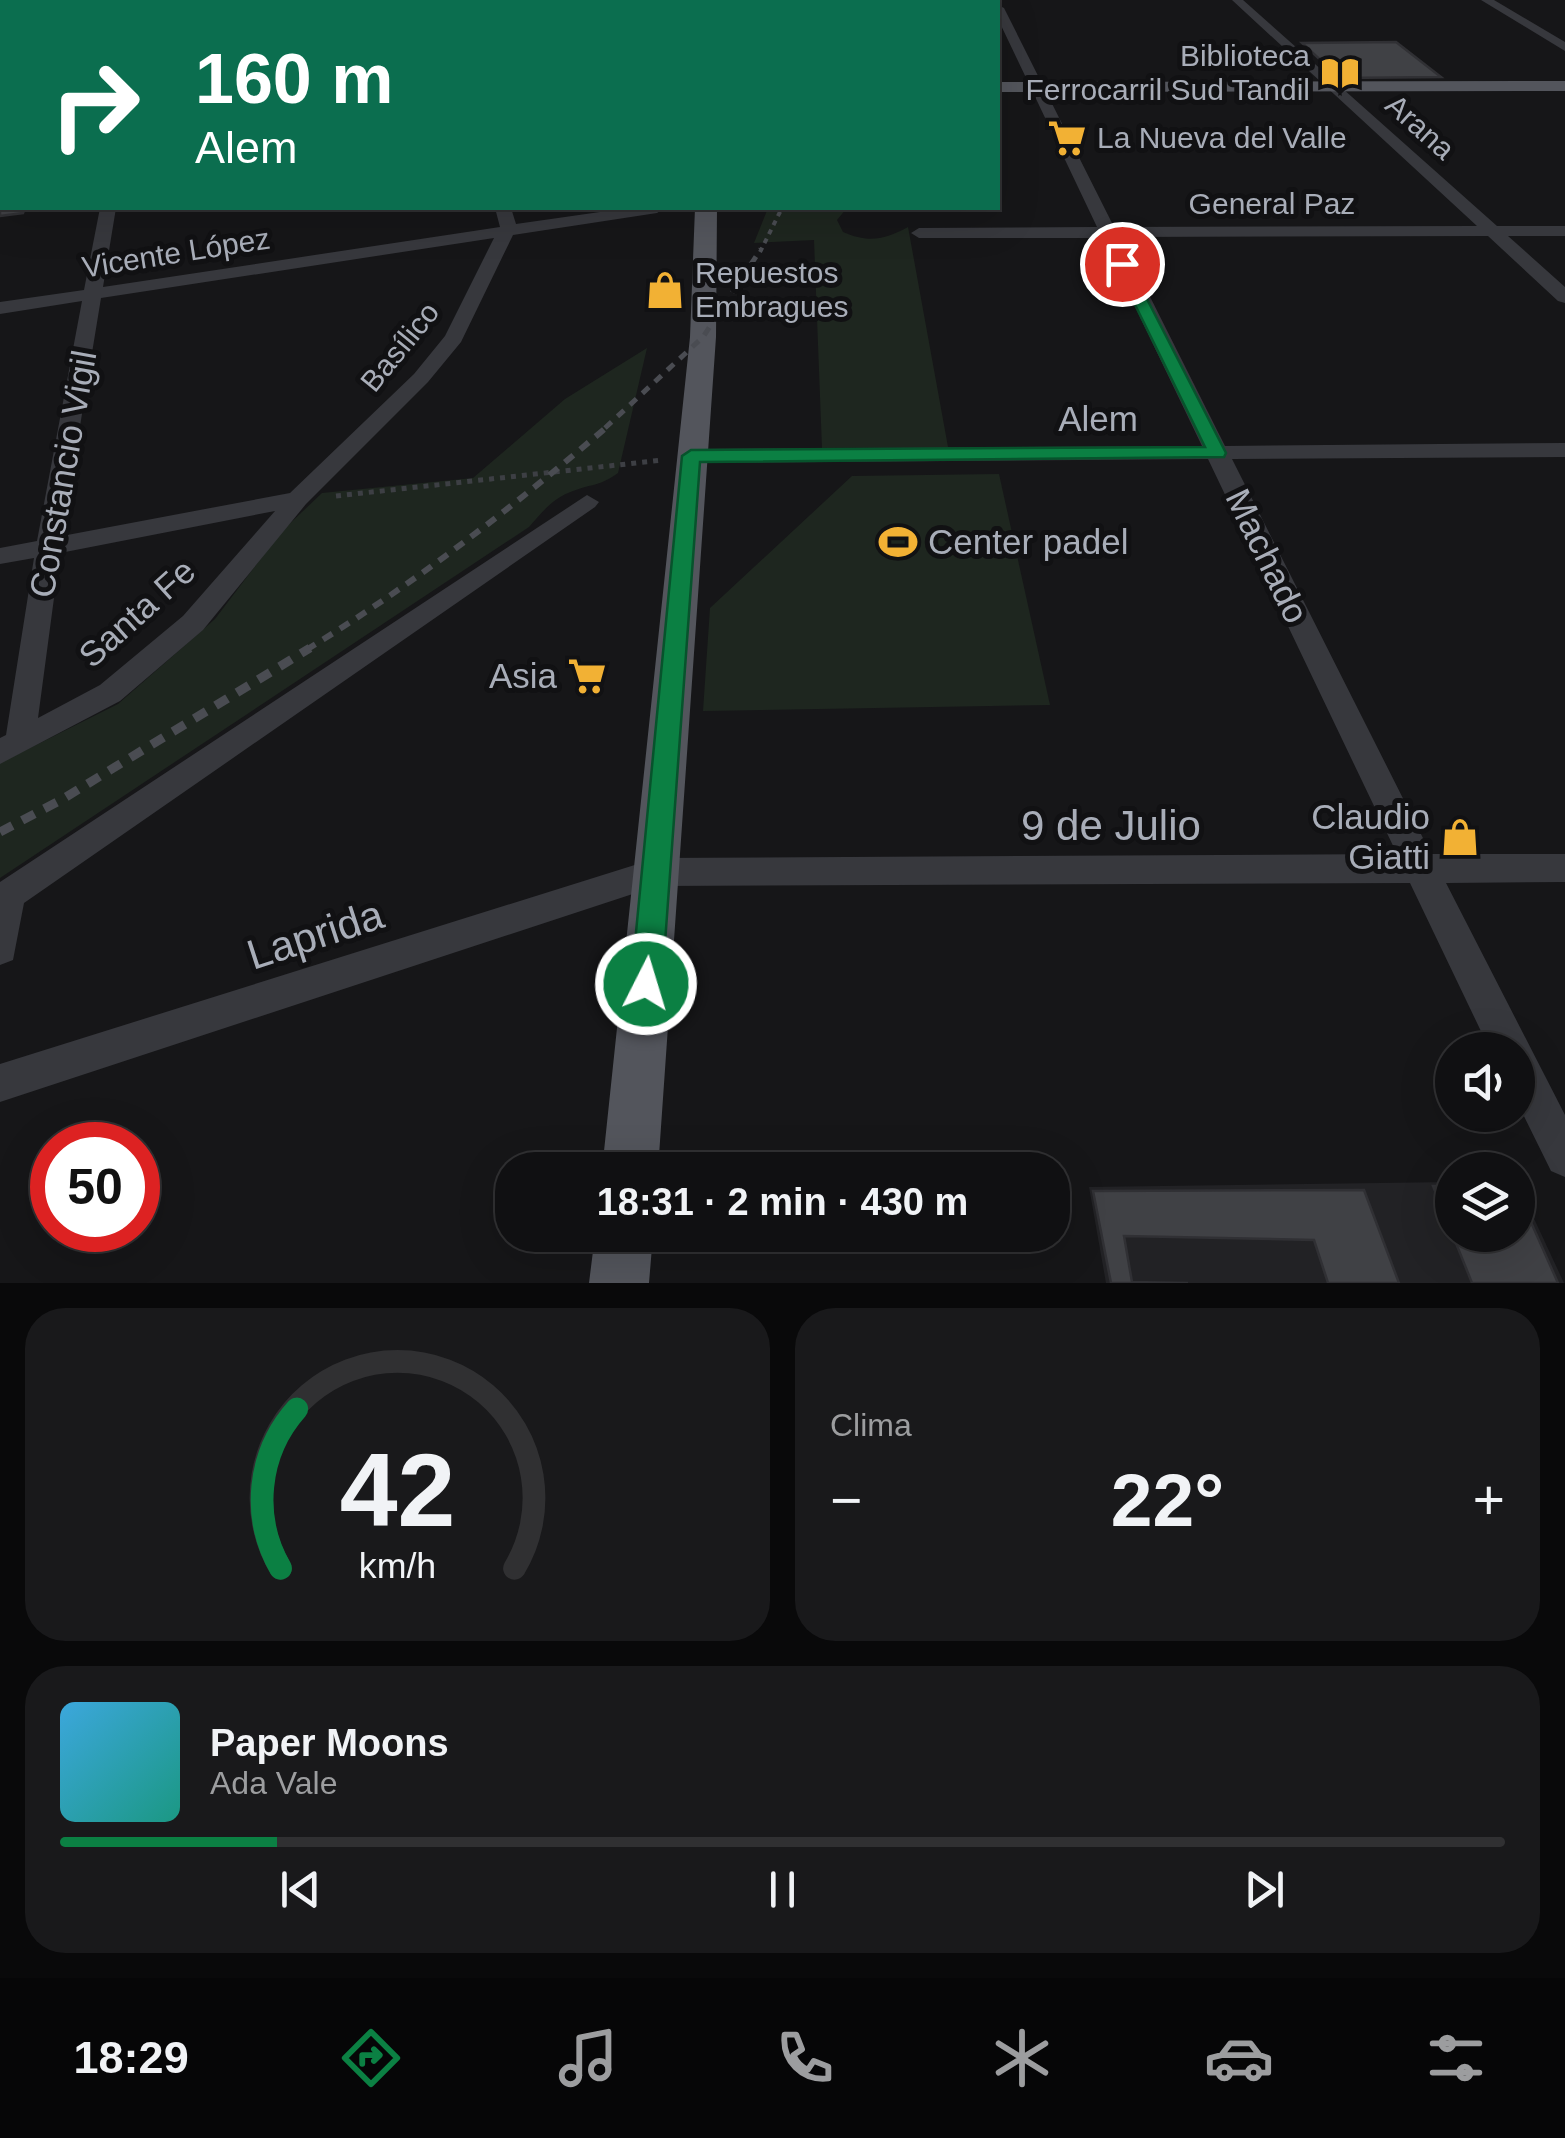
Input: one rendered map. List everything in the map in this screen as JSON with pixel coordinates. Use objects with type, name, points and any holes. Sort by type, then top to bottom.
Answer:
[{"type":"main road","points":[[1000,84],[1565,84]]},
{"type":"main road","points":[[632,1152],[703,337],[706,210]]},
{"type":"main road","points":[[619,1283],[622,1252]]},
{"type":"street","points":[[1008,0],[1040,58]]},
{"type":"street","name":"Arana","points":[[1236,0],[1565,297]]},
{"type":"street","points":[[1486,0],[1565,47]]},
{"type":"street","name":"Machado","points":[[1000,12],[1044,82],[1106,232],[1501,1032]]},
{"type":"street","name":"Constancio Vigil","points":[[10,746],[96,294],[108,210]]},
{"type":"street","name":"Vicente López","points":[[0,308],[96,294],[505,218],[627,210]]},
{"type":"street","name":"Basílico","points":[[298,499],[421,378],[454,338],[505,218]]},
{"type":"street","name":"General Paz","points":[[919,233],[1565,231]]},
{"type":"street","name":"Alem","points":[[691,456],[1565,450]]},
{"type":"street","points":[[0,556],[298,499]]},
{"type":"street","name":"Santa Fe","points":[[10,746],[110,693],[193,623],[298,499]]},
{"type":"street","points":[[0,948],[4,899],[587,502]]},
{"type":"street","name":"9 de Julio","points":[[657,872],[1565,868]]},
{"type":"street","name":"Laprida","points":[[0,1083],[657,872]]},
{"type":"street","points":[[1535,1098],[1565,1158]]},
{"type":"path","points":[[298,499],[691,456]]},
{"type":"shaded area","points":[[767,210],[845,210],[837,220],[843,232],[868,239],[908,227],[948,447],[822,448],[814,240],[754,243]]},
{"type":"shaded area","points":[[647,348],[618,473],[560,497],[529,527],[0,878],[0,763],[118,704],[215,619],[281,532],[322,493],[473,478],[565,399]]},
{"type":"shaded area","name":"Center padel","points":[[999,474],[1050,705],[703,711],[710,608],[852,476]]},
{"type":"shaded area","points":[[1435,1182],[1435,1252],[1535,1252],[1535,1221],[1564,1283],[1106,1283],[1089,1187]]},
{"type":"building","points":[[1396,42],[1441,77],[1340,78],[1302,43]]},
{"type":"building","points":[[0,210],[24,210],[23,213],[0,216]]},
{"type":"building","points":[[1364,1190],[1399,1283],[1328,1283],[1314,1240],[1124,1236],[1132,1282],[1188,1283],[1111,1283],[1093,1191]]},
{"type":"building","points":[[1535,1231],[1558,1283],[1472,1283],[1460,1252],[1535,1252]]},
{"type":"railway","points":[[760,252],[781,210]]},
{"type":"railway","points":[[605,428],[703,337],[761,249]]},
{"type":"railway","points":[[306,650],[462,544],[608,426]]},
{"type":"railway","points":[[0,832],[61,800],[310,648]]},
{"type":"place","name":"Biblioteca Ferrocarril Sud Tandil","points":[[1340,73]]},
{"type":"place","name":"La Nueva del Valle","points":[[1067,138]]},
{"type":"place","name":"Repuestos Embragues","points":[[665,290]]},
{"type":"place","name":"Center padel","points":[[898,542]]},
{"type":"place","name":"Asia","points":[[587,676]]},
{"type":"place","name":"Claudio Giatti","points":[[1460,837]]},
{"type":"route","points":[[646,984],[691,456],[1217,453],[1122,264]]}]
